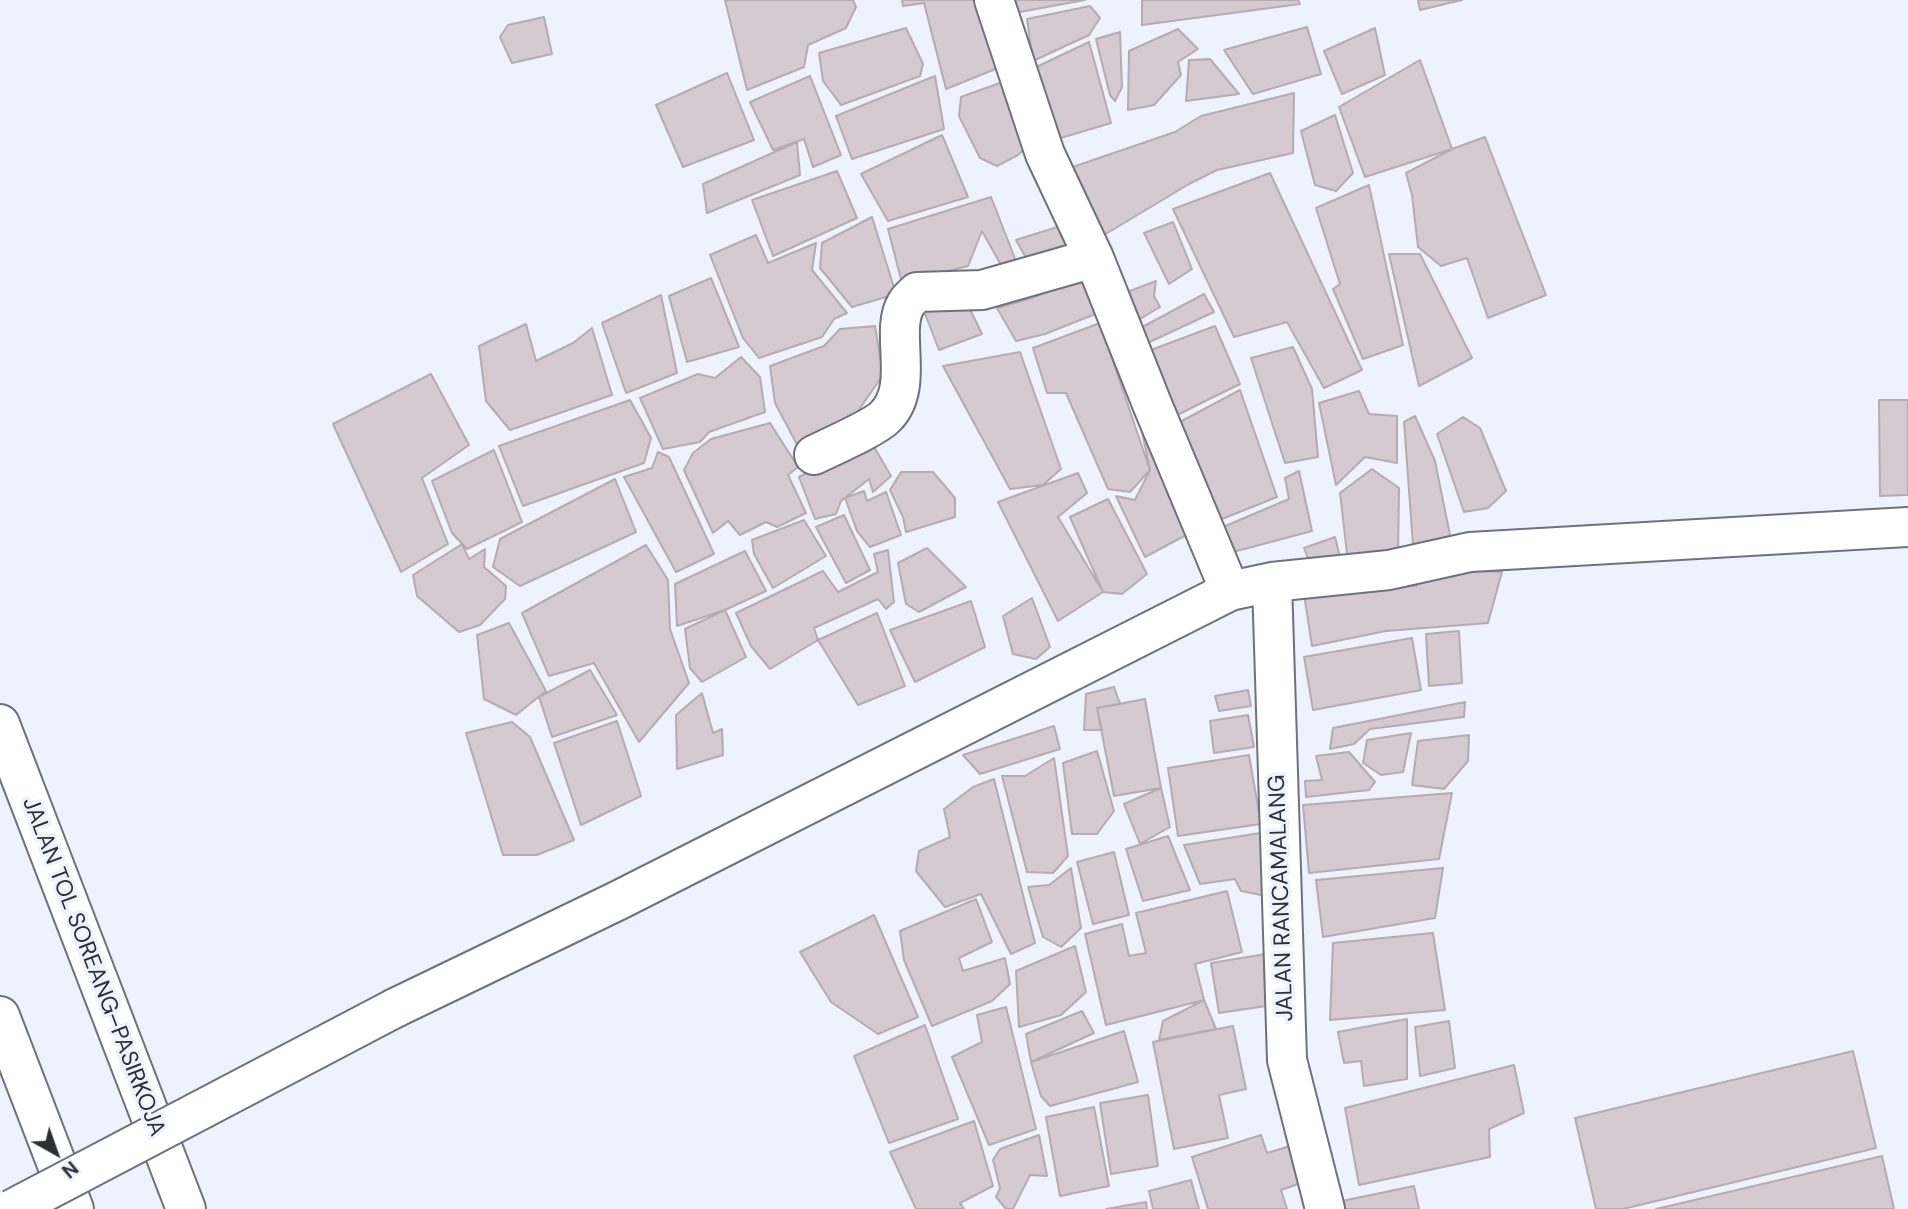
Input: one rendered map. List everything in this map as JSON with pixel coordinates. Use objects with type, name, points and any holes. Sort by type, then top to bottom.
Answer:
[{"type":"main road","points":[[994,0],[1045,155],[1094,258],[1230,591]]},
{"type":"main road","points":[[814,455],[884,418],[897,400],[901,363],[901,318],[906,304],[917,292],[982,290],[1094,258]]},
{"type":"main road","points":[[12,1209],[395,1008],[617,901],[1230,591],[1272,582],[1389,570],[1470,552],[1908,527]]},
{"type":"main road","name":"JALAN RANCAMALANG","points":[[1272,582],[1287,1060],[1325,1209]]},
{"type":"main road","name":"JALAN TOL SOREANG–PASIRKOJA","points":[[0,724],[186,1209]]},
{"type":"main road","points":[[0,1016],[74,1209]]},
{"type":"building","points":[[725,0],[853,0],[856,7],[846,28],[808,45],[804,67],[747,90]]},
{"type":"building","points":[[902,0],[982,0],[1003,66],[946,89],[924,3],[903,6]]},
{"type":"building","points":[[999,0],[1085,0],[1009,14]]},
{"type":"building","points":[[1142,0],[1298,0],[1300,4],[1142,25]]},
{"type":"building","points":[[1418,0],[1462,0],[1420,10]]},
{"type":"building","points":[[1090,6],[1100,18],[1089,35],[1033,61],[1027,19]]},
{"type":"building","points":[[544,17],[552,54],[512,63],[500,37],[508,25]]},
{"type":"building","points":[[1307,27],[1321,74],[1253,94],[1224,50]]},
{"type":"building","points":[[906,28],[923,64],[920,76],[841,105],[823,81],[819,53]]},
{"type":"building","points":[[1375,28],[1385,75],[1342,94],[1324,51]]},
{"type":"building","points":[[1178,29],[1198,49],[1178,62],[1181,75],[1154,105],[1128,110],[1129,51]]},
{"type":"building","points":[[1120,32],[1122,87],[1115,101],[1110,95],[1096,39]]},
{"type":"building","points":[[1089,42],[1111,123],[1054,140],[1028,71]]},
{"type":"building","points":[[1210,59],[1239,94],[1186,101],[1189,60]]},
{"type":"building","points":[[1420,60],[1452,149],[1365,177],[1339,107]]},
{"type":"building","points":[[727,73],[754,140],[683,167],[656,105]]},
{"type":"building","points":[[810,76],[841,155],[813,167],[804,139],[773,150],[750,102]]},
{"type":"building","points":[[935,76],[944,129],[852,159],[836,116]]},
{"type":"building","points":[[1008,80],[1032,142],[1018,155],[997,166],[980,158],[959,116],[961,97]]},
{"type":"building","points":[[1294,93],[1293,153],[1217,170],[1099,238],[1064,170],[1175,132],[1201,116]]},
{"type":"building","points":[[1335,115],[1353,173],[1336,191],[1315,185],[1301,131]]},
{"type":"building","points":[[942,135],[968,197],[888,221],[861,174]]},
{"type":"building","points":[[1485,137],[1546,295],[1488,318],[1467,258],[1441,266],[1418,247],[1412,195],[1406,173],[1452,149]]},
{"type":"building","points":[[797,142],[800,175],[707,213],[703,184]]},
{"type":"building","points":[[837,171],[857,218],[773,256],[752,200]]},
{"type":"building","points":[[1270,173],[1362,370],[1324,388],[1287,322],[1234,337],[1173,209]]},
{"type":"building","points":[[1369,185],[1403,345],[1363,359],[1333,289],[1340,284],[1316,208]]},
{"type":"building","points":[[991,197],[1019,269],[1006,274],[982,231],[968,266],[902,283],[888,229]]},
{"type":"building","points":[[872,217],[896,294],[852,307],[820,268],[822,243]]},
{"type":"building","points":[[1173,222],[1192,269],[1169,284],[1144,233]]},
{"type":"building","points":[[1070,223],[1085,253],[1030,265],[1016,240]]},
{"type":"building","points":[[756,235],[768,263],[816,243],[812,270],[847,313],[834,319],[822,337],[759,358],[743,338],[710,255]]},
{"type":"building","points":[[1389,254],[1420,254],[1472,358],[1419,386]]},
{"type":"building","points":[[1087,266],[1103,311],[1045,334],[1016,341],[997,308],[1032,298],[1062,285]]},
{"type":"building","points":[[711,278],[739,347],[687,362],[669,296]]},
{"type":"building","points":[[1156,281],[1154,296],[1160,307],[1135,322],[1122,294]]},
{"type":"building","points":[[1204,294],[1214,312],[1141,346],[1131,333]]},
{"type":"building","points":[[661,295],[677,373],[626,393],[602,323]]},
{"type":"building","points":[[965,299],[982,334],[939,350],[924,311]]},
{"type":"building","points":[[1100,323],[1150,470],[1130,492],[1108,489],[1066,393],[1047,393],[1033,348]]},
{"type":"building","points":[[526,324],[536,361],[573,343],[592,328],[612,395],[510,430],[486,401],[479,346]]},
{"type":"building","points":[[875,326],[883,375],[840,437],[801,452],[775,403],[770,366],[824,346],[840,329]]},
{"type":"building","points":[[1215,326],[1240,384],[1173,417],[1143,353]]},
{"type":"building","points":[[1293,347],[1312,389],[1318,457],[1285,463],[1251,358]]},
{"type":"building","points":[[1020,352],[1061,469],[1043,485],[1010,489],[943,366]]},
{"type":"building","points":[[741,357],[760,377],[765,412],[709,432],[700,442],[663,449],[640,398],[698,374],[715,378]]},
{"type":"building","points":[[431,374],[469,445],[422,478],[448,544],[401,572],[333,424]]},
{"type":"building","points":[[1240,390],[1277,497],[1217,521],[1178,423]]},
{"type":"building","points":[[1359,391],[1369,414],[1397,416],[1397,463],[1365,457],[1336,485],[1319,403]]},
{"type":"building","points":[[630,400],[651,438],[644,463],[523,506],[499,446]]},
{"type":"building","points":[[1879,400],[1908,400],[1908,495],[1880,496]]},
{"type":"building","points":[[1415,416],[1435,461],[1451,540],[1413,545],[1404,422]]},
{"type":"building","points":[[1463,417],[1480,428],[1506,491],[1488,508],[1464,512],[1437,434]]},
{"type":"building","points":[[770,423],[798,467],[788,475],[806,513],[777,527],[766,522],[740,535],[728,521],[713,533],[684,470],[693,453],[711,439]]},
{"type":"building","points":[[1141,427],[1190,533],[1145,557],[1116,496],[1135,500],[1150,470]]},
{"type":"building","points":[[870,440],[891,476],[873,492],[869,479],[841,501],[836,514],[815,519],[799,477]]},
{"type":"building","points":[[494,450],[522,522],[467,549],[452,533],[432,481]]},
{"type":"building","points":[[658,452],[669,457],[714,554],[676,572],[624,477],[652,468]]},
{"type":"building","points":[[1372,469],[1399,488],[1398,558],[1348,562],[1340,493]]},
{"type":"building","points":[[1299,471],[1312,531],[1233,552],[1223,527],[1289,499],[1285,478]]},
{"type":"building","points":[[901,472],[933,472],[955,498],[955,517],[906,532],[903,517],[890,490]]},
{"type":"building","points":[[1078,473],[1087,493],[1058,517],[1103,592],[1058,621],[998,502]]},
{"type":"building","points":[[615,479],[636,532],[520,586],[493,567],[500,539]]},
{"type":"building","points":[[864,491],[867,501],[886,492],[901,535],[870,547],[857,531],[845,498]]},
{"type":"building","points":[[1108,499],[1147,574],[1122,594],[1103,592],[1070,517]]},
{"type":"building","points":[[844,515],[870,570],[846,583],[816,527]]},
{"type":"building","points":[[804,520],[826,556],[773,588],[754,554],[752,540]]},
{"type":"building","points":[[1335,537],[1342,565],[1311,566],[1304,548]]},
{"type":"building","points":[[462,544],[469,559],[485,549],[484,567],[506,586],[505,599],[480,625],[459,632],[417,596],[413,575]]},
{"type":"building","points":[[646,545],[668,580],[670,629],[689,683],[639,742],[594,663],[549,676],[522,613]]},
{"type":"building","points":[[927,548],[966,587],[919,612],[906,604],[898,563]]},
{"type":"building","points":[[888,550],[894,602],[886,609],[878,599],[814,628],[818,640],[770,669],[751,646],[736,613],[823,571],[838,592],[878,572],[874,554]]},
{"type":"building","points":[[745,551],[766,591],[725,610],[677,626],[675,584]]},
{"type":"building","points":[[1420,569],[1502,572],[1488,623],[1386,631],[1312,646],[1304,594],[1416,586]]},
{"type":"building","points":[[1032,598],[1050,647],[1036,659],[1013,654],[1003,616]]},
{"type":"building","points":[[971,601],[985,647],[915,682],[890,630]]},
{"type":"building","points":[[725,610],[746,657],[702,682],[690,668],[685,629]]},
{"type":"building","points":[[877,613],[905,686],[858,705],[818,640]]},
{"type":"building","points":[[509,623],[546,691],[516,715],[484,699],[477,635]]},
{"type":"building","points":[[1459,631],[1462,683],[1429,686],[1426,634]]},
{"type":"building","points":[[1412,638],[1421,690],[1313,710],[1304,657]]},
{"type":"building","points":[[590,670],[617,715],[552,737],[539,697]]},
{"type":"building","points":[[1114,687],[1120,704],[1097,708],[1102,730],[1084,730],[1086,694]]},
{"type":"building","points":[[1248,690],[1251,706],[1219,711],[1215,696]]},
{"type":"building","points":[[702,693],[713,733],[722,729],[723,755],[677,769],[676,715]]},
{"type":"building","points":[[1145,699],[1161,788],[1114,796],[1097,708]]},
{"type":"building","points":[[1465,702],[1464,717],[1370,729],[1354,744],[1330,749],[1333,728]]},
{"type":"building","points":[[1248,715],[1254,747],[1214,753],[1210,721]]},
{"type":"building","points":[[617,721],[641,796],[581,825],[554,743]]},
{"type":"building","points":[[512,722],[530,737],[574,840],[537,855],[503,855],[466,733]]},
{"type":"building","points":[[1054,726],[1060,749],[980,774],[963,755]]},
{"type":"building","points":[[1411,733],[1403,772],[1381,775],[1363,763],[1367,740]]},
{"type":"building","points":[[1469,735],[1468,761],[1444,789],[1412,785],[1418,741]]},
{"type":"building","points":[[1097,751],[1114,811],[1097,834],[1072,834],[1063,763]]},
{"type":"building","points":[[1349,752],[1375,782],[1369,790],[1306,797],[1305,781],[1322,780],[1316,756]]},
{"type":"building","points":[[1249,755],[1261,824],[1178,836],[1168,768]]},
{"type":"building","points":[[1054,758],[1068,856],[1053,873],[1027,872],[1002,776],[1025,776]]},
{"type":"building","points":[[994,779],[1035,943],[1011,954],[981,894],[945,907],[916,871],[919,851],[950,837],[944,809],[973,787]]},
{"type":"building","points":[[1161,788],[1170,827],[1140,844],[1124,804]]},
{"type":"building","points":[[1452,793],[1439,859],[1309,873],[1303,805]]},
{"type":"building","points":[[1273,831],[1271,897],[1241,891],[1235,879],[1200,884],[1184,845]]},
{"type":"building","points":[[1168,836],[1190,890],[1143,901],[1126,849]]},
{"type":"building","points":[[1114,852],[1129,915],[1093,924],[1077,862]]},
{"type":"building","points":[[1071,868],[1081,928],[1061,947],[1043,937],[1028,887],[1049,885]]},
{"type":"building","points":[[1443,868],[1435,918],[1323,937],[1316,880]]},
{"type":"building","points":[[1227,891],[1242,952],[1195,964],[1204,1000],[1106,1025],[1085,934],[1122,924],[1129,956],[1146,953],[1136,913]]},
{"type":"building","points":[[976,899],[992,942],[959,958],[963,971],[1005,958],[1010,984],[992,1001],[932,1026],[904,960],[900,931]]},
{"type":"building","points":[[874,915],[918,1017],[878,1034],[831,1002],[800,952]]},
{"type":"building","points":[[1433,933],[1445,1010],[1330,1020],[1333,943]]},
{"type":"building","points":[[1075,946],[1086,992],[1061,1015],[1019,1027],[1016,971]]},
{"type":"building","points":[[1266,954],[1273,1005],[1219,1013],[1211,963]]},
{"type":"building","points":[[1204,1000],[1216,1029],[1159,1040],[1163,1021]]},
{"type":"building","points":[[1006,1007],[1036,1129],[989,1145],[952,1057],[982,1042],[977,1015]]},
{"type":"building","points":[[1082,1011],[1094,1033],[1031,1062],[1026,1034]]},
{"type":"building","points":[[1407,1019],[1407,1079],[1364,1086],[1361,1061],[1344,1063],[1338,1032]]},
{"type":"building","points":[[1449,1021],[1455,1068],[1420,1076],[1415,1027]]},
{"type":"building","points":[[925,1025],[958,1119],[889,1143],[854,1056]]},
{"type":"building","points":[[1233,1026],[1246,1089],[1219,1095],[1228,1138],[1174,1149],[1153,1042]]},
{"type":"building","points":[[1124,1031],[1138,1082],[1050,1106],[1041,1096],[1031,1062]]},
{"type":"building","points":[[1853,1051],[1876,1148],[1623,1209],[1596,1209],[1575,1118]]},
{"type":"building","points":[[1514,1065],[1524,1113],[1489,1129],[1490,1157],[1359,1185],[1345,1108]]},
{"type":"building","points":[[1148,1095],[1158,1166],[1111,1174],[1100,1103]]},
{"type":"building","points":[[1094,1107],[1109,1186],[1060,1196],[1046,1117]]},
{"type":"building","points":[[974,1121],[993,1186],[960,1203],[964,1209],[916,1209],[890,1152]]},
{"type":"building","points":[[1039,1135],[1047,1176],[1030,1175],[1013,1209],[1006,1209],[996,1197],[1000,1188],[993,1160],[1000,1149]]},
{"type":"building","points":[[1261,1135],[1267,1153],[1290,1146],[1301,1183],[1281,1190],[1287,1209],[1208,1209],[1192,1157]]},
{"type":"building","points":[[1882,1156],[1894,1209],[1656,1209]]},
{"type":"building","points":[[1191,1180],[1199,1209],[1153,1209],[1149,1191]]},
{"type":"building","points":[[1414,1186],[1419,1209],[1344,1209],[1342,1201]]},
{"type":"building","points":[[1146,1202],[1147,1209],[1106,1209]]}]
